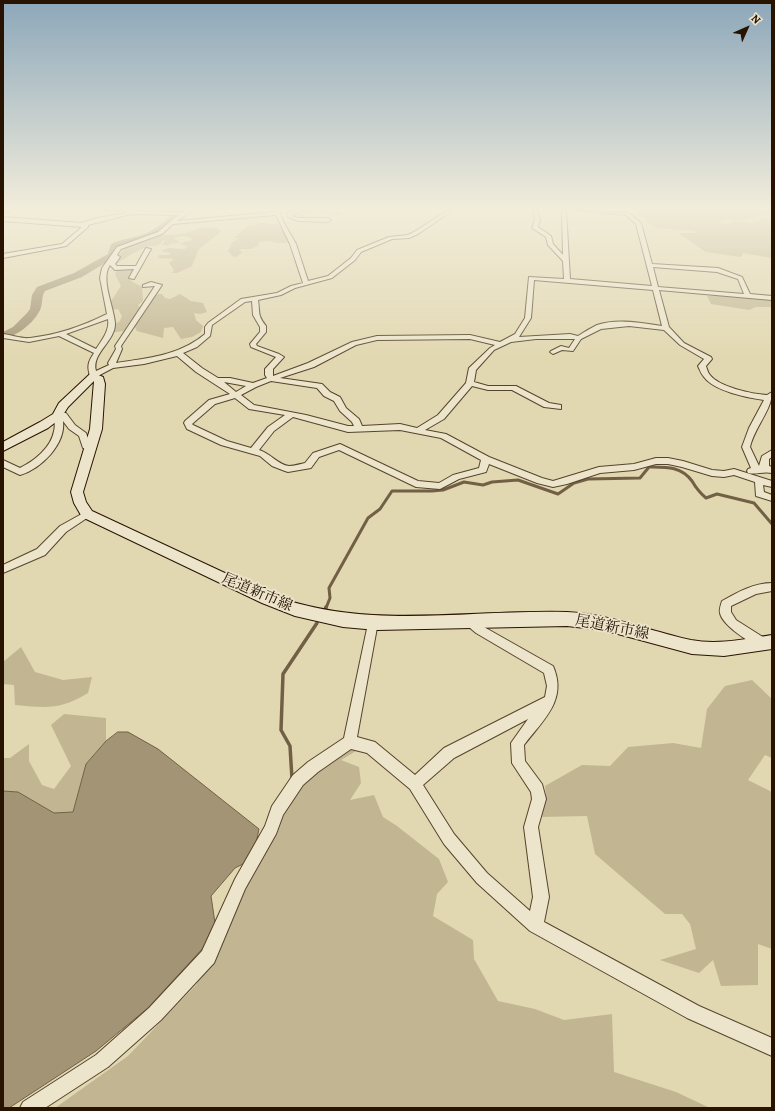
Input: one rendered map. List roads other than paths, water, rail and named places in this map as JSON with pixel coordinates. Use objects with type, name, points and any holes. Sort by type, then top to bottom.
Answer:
[{"type":"main road","points":[[3,447],[44,425],[58,414],[63,405],[94,376],[98,379],[100,384],[96,429],[77,492],[80,502],[87,514]]},
{"type":"main road","name":"尾道新市線","points":[[87,514],[274,602],[295,610],[343,620],[372,622],[567,619],[603,623],[692,647],[724,649],[767,643]]},
{"type":"street","points":[[109,262],[105,268],[104,278],[111,315],[111,330],[96,352],[91,366],[94,376],[100,371],[113,365],[144,362],[178,353],[205,339],[208,335],[208,327],[210,324],[243,300],[279,294],[306,283],[330,277],[349,262]]},
{"type":"street","points":[[113,262],[112,264],[115,268],[125,269],[138,267]]},
{"type":"street","points":[[132,278],[141,262]]},
{"type":"street","points":[[298,262],[306,283]]},
{"type":"street","points":[[566,262],[567,281]]},
{"type":"street","points":[[647,262],[656,288],[666,328],[682,344],[708,359],[702,366],[706,376],[713,381],[752,396],[770,396],[746,446],[748,454],[764,469]]},
{"type":"street","points":[[648,265],[718,270],[740,278],[748,296]]},
{"type":"street","points":[[420,430],[441,417],[470,383],[472,370],[492,349],[518,335],[528,318],[531,278],[772,298]]},
{"type":"street","points":[[113,365],[112,362],[119,349],[118,346],[126,332],[160,286],[151,284],[145,286]]},
{"type":"street","points":[[254,299],[256,301],[255,315],[257,321],[263,326],[263,332],[253,344],[254,347],[280,357],[269,369],[269,375],[272,379]]},
{"type":"street","points":[[3,336],[28,340],[60,334],[94,323],[111,315]]},
{"type":"street","points":[[553,352],[561,348],[571,350],[579,338],[599,327],[630,324],[666,328]]},
{"type":"street","points":[[60,334],[96,352]]},
{"type":"street","points":[[486,459],[483,470],[456,477],[440,486],[416,484],[340,446],[316,456],[308,466],[288,470],[275,464],[263,454],[224,444],[190,427],[188,423],[212,402],[236,395],[253,385],[311,365],[354,343],[377,338],[465,337],[504,343],[536,337],[570,336],[579,338]]},
{"type":"street","points":[[178,353],[198,370],[216,380],[252,407],[292,414],[338,428],[358,429],[400,427],[444,436],[486,459],[521,474],[553,484],[564,482],[599,470],[634,467],[656,461],[668,461],[683,464],[712,473],[724,474],[734,472],[772,484]]},
{"type":"street","points":[[272,379],[319,386],[327,394],[337,399],[343,408],[356,421],[358,429]]},
{"type":"street","points":[[216,380],[230,380],[253,385]]},
{"type":"street","points":[[470,383],[488,388],[513,388],[547,405],[558,407]]},
{"type":"street","points":[[58,414],[63,415],[72,427],[83,435],[86,446],[90,448]]},
{"type":"street","points":[[3,463],[20,472],[30,467],[53,447],[59,435],[60,420],[58,414]]},
{"type":"street","points":[[253,451],[271,430],[292,414]]},
{"type":"street","points":[[764,469],[765,458],[772,453]]},
{"type":"street","points":[[747,477],[747,473],[764,469]]},
{"type":"street","points":[[759,480],[759,494],[772,498]]},
{"type":"street","points":[[3,569],[40,552],[63,529],[87,514]]},
{"type":"street","points":[[767,643],[732,623],[725,613],[726,604],[765,587],[772,587]]},
{"type":"street","points":[[473,621],[474,625],[480,630],[549,670],[552,678],[553,693],[550,701],[517,743],[519,763],[537,789],[539,800],[531,828],[541,897],[536,926]]},
{"type":"street","points":[[29,1108],[102,1061],[155,1014],[208,957],[240,884],[270,829],[277,811],[298,780],[313,767],[350,742],[372,622]]},
{"type":"street","points":[[414,784],[449,753],[550,701]]},
{"type":"street","points":[[350,742],[370,747],[414,784],[449,839],[477,873],[536,926],[693,1012],[772,1047]]},
{"type":"waterway","points":[[3,336],[17,329],[31,315],[35,309],[37,295],[41,289],[78,275],[100,262]]},
{"type":"waterway","points":[[326,608],[330,598],[329,588],[368,518],[380,509],[392,491],[432,491],[443,490],[464,482],[483,485],[492,482],[518,480],[558,494],[574,483],[588,479],[640,478],[649,467],[667,467],[683,472],[706,498],[717,494],[754,503],[772,524]]},
{"type":"waterway","points":[[324,612],[326,607]]},
{"type":"waterway","points":[[292,779],[290,746],[281,730],[283,674],[317,623]]}]
